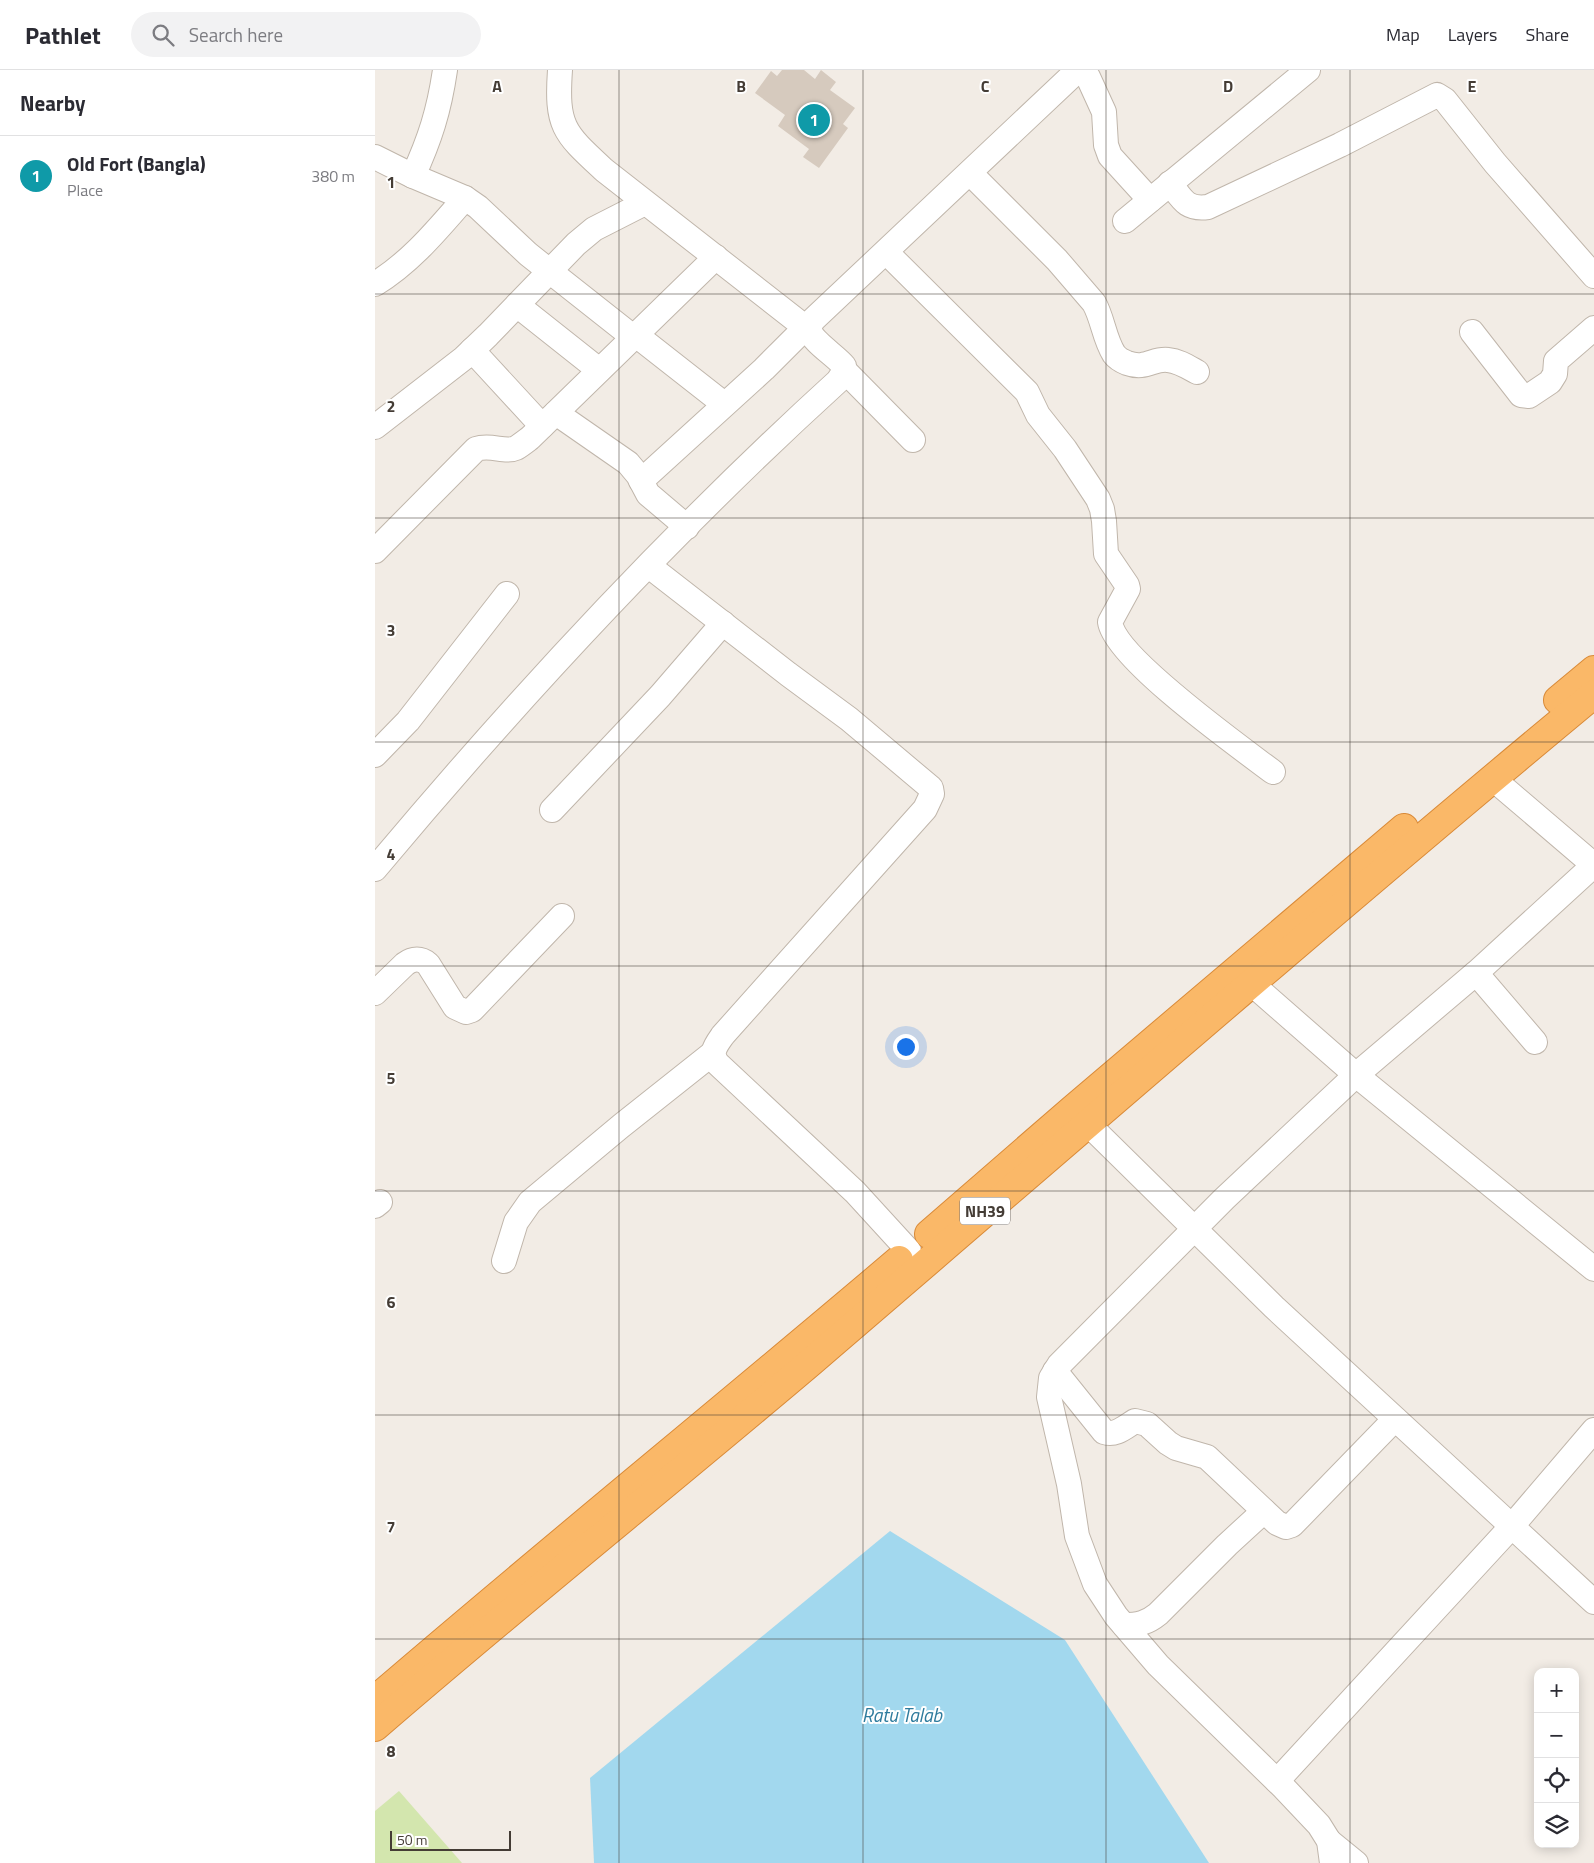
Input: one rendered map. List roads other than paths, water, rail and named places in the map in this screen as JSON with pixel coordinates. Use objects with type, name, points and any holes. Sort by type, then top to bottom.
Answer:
[{"type":"highway","name":"NH39","points":[[375,1700],[497,1596],[759,1380],[1117,1071],[1594,670]]},
{"type":"highway","name":"NH39","points":[[375,1727],[452,1660],[811,1361],[1492,778],[1594,694]]},
{"type":"street","points":[[413,176],[435,124],[445,70]]},
{"type":"street","points":[[560,70],[560,114],[565,130],[577,145],[645,203],[807,329],[813,337],[838,359],[844,366],[844,370],[913,440]]},
{"type":"street","points":[[641,481],[807,329],[813,319],[1078,70]]},
{"type":"street","points":[[1082,70],[1088,77],[1104,112],[1106,145],[1110,156],[1149,200]]},
{"type":"street","points":[[1125,221],[1309,70]]},
{"type":"street","points":[[1170,183],[1185,203],[1193,208],[1208,207],[1340,145],[1431,96],[1437,95],[1445,100],[1495,163],[1594,276]]},
{"type":"street","points":[[375,157],[413,176],[465,198],[478,207],[528,254],[724,404]]},
{"type":"street","points":[[970,173],[1057,260],[1094,303],[1099,312],[1107,342],[1116,357],[1133,365],[1142,366],[1166,360],[1178,362],[1197,372]]},
{"type":"street","points":[[375,284],[403,265],[418,251],[465,198]]},
{"type":"street","points":[[375,427],[472,350],[575,244],[594,229],[645,203]]},
{"type":"street","points":[[886,252],[1027,392],[1039,414],[1065,449],[1097,499],[1105,521],[1106,554],[1128,589],[1110,622],[1114,633],[1138,662],[1167,690],[1273,772]]},
{"type":"street","points":[[375,550],[476,449],[490,446],[505,449],[515,448],[530,438],[716,257]]},
{"type":"street","points":[[517,305],[599,370]]},
{"type":"street","points":[[1472,332],[1525,397],[1550,382],[1555,374],[1554,366],[1556,361],[1594,328]]},
{"type":"street","points":[[472,350],[549,420],[628,463],[648,494],[687,527]]},
{"type":"street","points":[[375,869],[459,770],[569,648],[777,437],[838,381],[844,370]]},
{"type":"street","points":[[504,1261],[516,1222],[530,1202],[713,1053],[715,1045],[723,1035],[925,808],[932,794],[931,788],[925,782],[849,718],[649,566]]},
{"type":"street","points":[[375,755],[408,720],[507,594]]},
{"type":"street","points":[[552,810],[660,696],[723,623]]},
{"type":"street","points":[[1356,1863],[1331,1852],[1319,1825],[1277,1781],[1158,1665],[1116,1616],[1095,1584],[1077,1536],[1069,1484],[1049,1397],[1051,1378],[1059,1365],[1224,1199],[1356,1076],[1476,973],[1594,865],[1492,778]]},
{"type":"street","points":[[375,993],[405,964],[417,959],[428,964],[455,1007],[466,1012],[473,1010],[561,916]]},
{"type":"street","points":[[1476,973],[1535,1042]]},
{"type":"street","points":[[1251,984],[1356,1076],[1594,1269]]},
{"type":"street","points":[[713,1053],[718,1064],[855,1192],[909,1252]]},
{"type":"street","points":[[1087,1123],[1274,1306],[1594,1602]]},
{"type":"street","points":[[1055,1371],[1104,1432],[1116,1433],[1135,1421],[1147,1424],[1168,1443],[1184,1451],[1207,1457],[1281,1526],[1289,1527],[1292,1525],[1395,1419]]},
{"type":"street","points":[[1277,1781],[1511,1526],[1594,1430]]},
{"type":"street","points":[[1124,1625],[1147,1623],[1264,1511]]},
{"type":"water","name":"Ratu Talab","points":[[890,1531],[1065,1640],[1209,1863],[594,1863],[590,1778]]},
{"type":"place","name":"Old Fort (Bangla)","points":[[814,120]]}]
